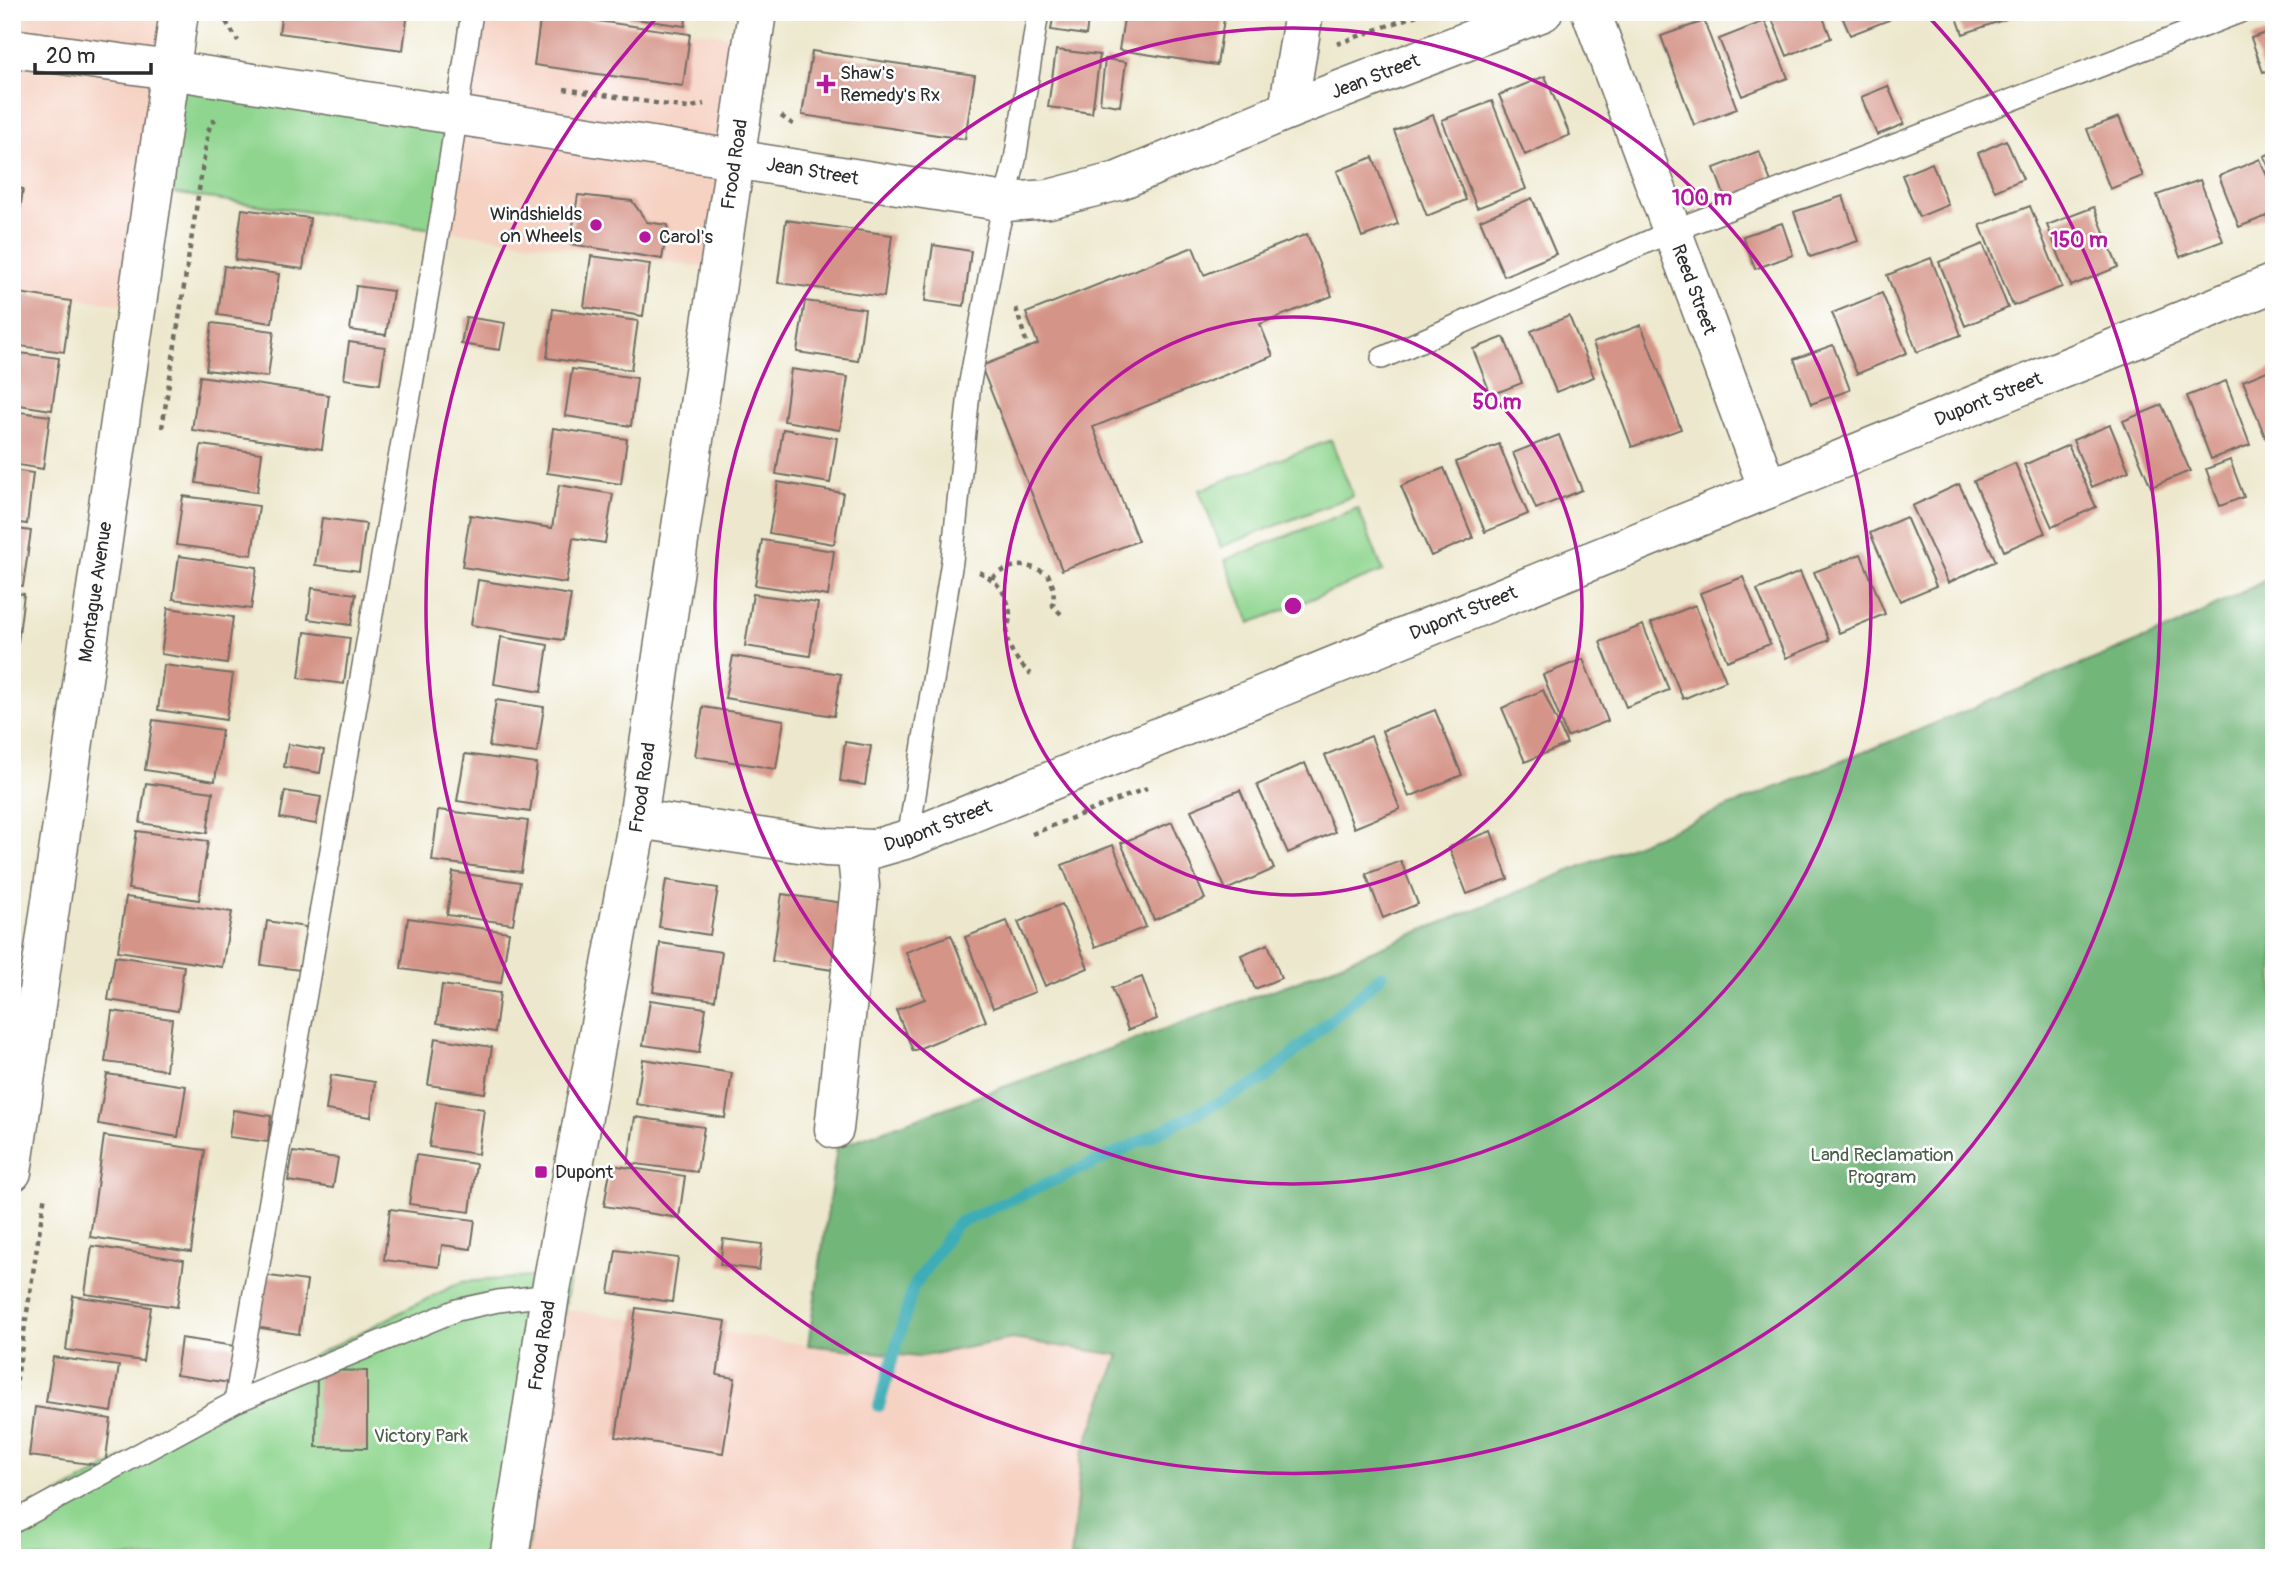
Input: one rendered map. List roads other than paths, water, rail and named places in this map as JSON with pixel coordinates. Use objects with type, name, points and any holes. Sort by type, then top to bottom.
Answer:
[{"type":"street","name":"Montague Avenue","points":[[13,1161],[179,12]]},
{"type":"street","name":"Frood Road","points":[[509,1558],[550,1295],[638,819],[757,12]]},
{"type":"street","points":[[1288,110],[1304,12]]},
{"type":"street","name":"Jean Street","points":[[12,48],[170,70],[1006,202],[1049,199],[1118,181],[1288,110],[1543,12]]},
{"type":"street","name":"Reed Street","points":[[1591,12],[1768,489]]},
{"type":"street","name":"Dupont Street","points":[[638,819],[826,847],[873,849],[908,839],[2274,284]]},
{"type":"street","points":[[834,1129],[860,886],[856,848]]},
{"type":"lane","points":[[235,1402],[443,206],[471,12]]},
{"type":"lane","points":[[908,839],[952,561],[970,382],[998,234],[1016,160],[1038,12]]},
{"type":"lane","points":[[1382,359],[1672,231],[2240,12]]},
{"type":"lane","points":[[12,1523],[235,1402],[457,1310],[498,1301],[550,1295]]},
{"type":"waterway","points":[[879,1406],[913,1288],[956,1224],[1125,1149],[1263,1080],[1382,975]]},
{"type":"place","name":"Shaw's Remedy's Rx","points":[[826,84]]},
{"type":"place","name":"Windshields on Wheels","points":[[596,225]]},
{"type":"place","name":"Carol's","points":[[645,237]]},
{"type":"place","name":"Dupont","points":[[541,1172]]},
{"type":"park label","name":"Land Reclamation Program","points":[[1882,1166]]},
{"type":"park label","name":"Victory Park","points":[[421,1436]]}]
